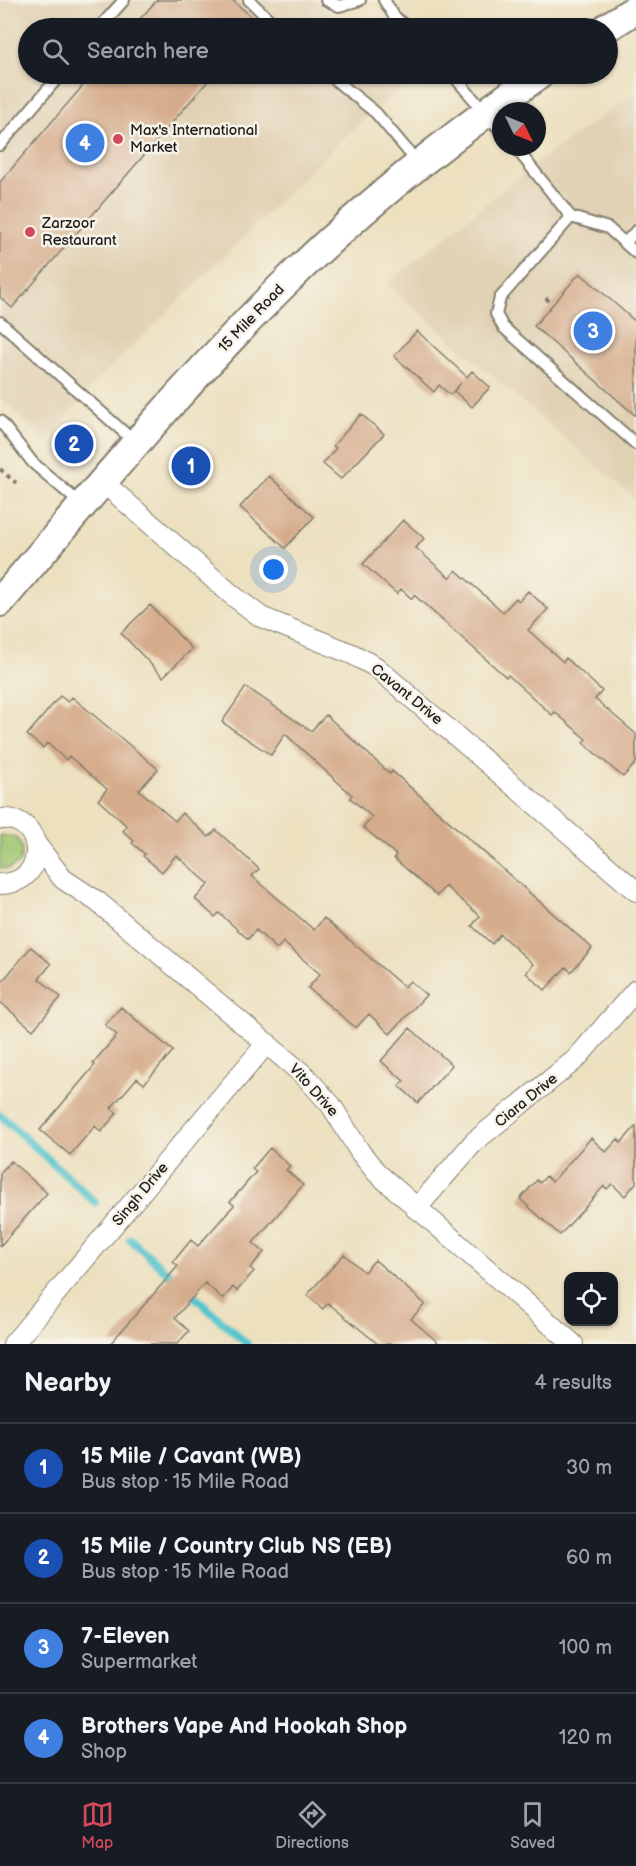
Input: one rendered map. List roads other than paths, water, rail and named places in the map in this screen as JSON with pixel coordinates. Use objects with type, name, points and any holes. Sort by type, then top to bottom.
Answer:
[{"type":"main road","points":[[618,20],[636,9]]},
{"type":"main road","name":"15 Mile Road","points":[[513,102],[530,84]]},
{"type":"main road","name":"15 Mile Road","points":[[0,602],[136,443],[282,286],[418,164],[492,123]]},
{"type":"street","name":"Cavant Drive","points":[[103,482],[232,595],[261,617],[352,654],[376,667],[636,891]]},
{"type":"street","name":"Vito Drive","points":[[0,819],[14,820],[24,825],[63,879],[98,902],[305,1076],[331,1105],[360,1152],[416,1209],[573,1344]]},
{"type":"street","points":[[9,882],[33,866],[36,844]]},
{"type":"street","points":[[9,882],[42,876],[63,879]]},
{"type":"street","name":"Ciara Drive","points":[[416,1209],[474,1142],[576,1059],[636,990]]},
{"type":"street","name":"Singh Drive","points":[[13,1344],[267,1044]]},
{"type":"lane","points":[[108,18],[124,0]]},
{"type":"lane","points":[[249,0],[268,18]]},
{"type":"lane","points":[[326,0],[339,6],[360,0]]},
{"type":"lane","points":[[384,0],[399,18]]},
{"type":"lane","points":[[0,145],[52,84]]},
{"type":"lane","points":[[340,84],[376,114],[418,164]]},
{"type":"lane","points":[[461,84],[492,120]]},
{"type":"lane","points":[[521,156],[571,217],[608,228],[636,253]]},
{"type":"lane","points":[[571,217],[500,298],[496,314],[503,327],[636,444]]},
{"type":"lane","points":[[625,243],[636,231]]},
{"type":"lane","points":[[0,322],[136,443]]},
{"type":"lane","points":[[0,421],[33,463],[82,505]]},
{"type":"waterway","points":[[0,1115],[95,1202]]},
{"type":"waterway","points":[[130,1239],[178,1282]]},
{"type":"waterway","points":[[187,1290],[247,1344]]},
{"type":"place","name":"Max's International Market","points":[[118,139]]},
{"type":"place","name":"Brothers Vape And Hookah Shop","points":[[85,143]]},
{"type":"place","name":"Zarzoor Restaurant","points":[[30,232]]},
{"type":"place","name":"7-Eleven","points":[[593,331]]},
{"type":"place","name":"15 Mile / Country Club NS (EB)","points":[[74,444]]},
{"type":"place","name":"15 Mile / Cavant (WB)","points":[[191,466]]}]
